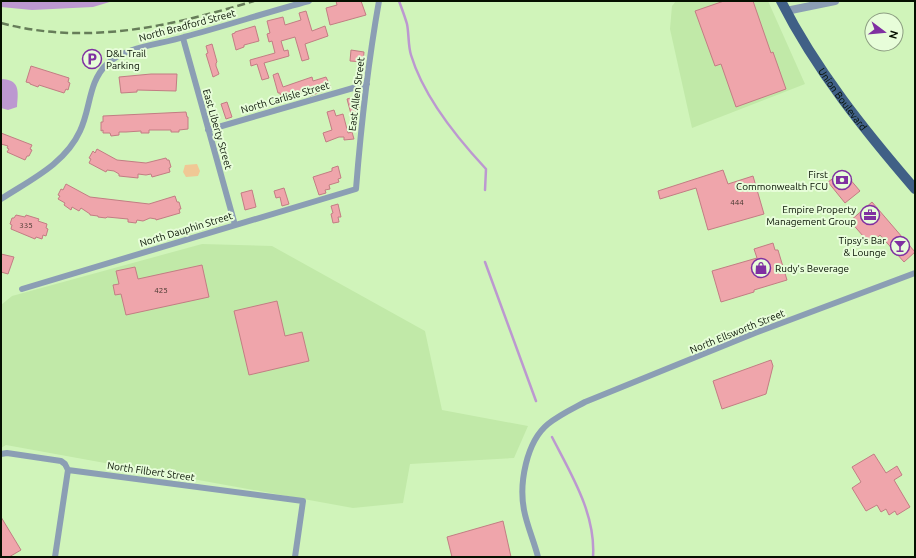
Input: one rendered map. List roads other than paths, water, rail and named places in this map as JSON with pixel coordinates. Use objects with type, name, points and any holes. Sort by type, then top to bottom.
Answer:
[{"type":"main road","name":"Union Boulevard","points":[[781,1],[814,60],[859,121],[915,189]]},
{"type":"street","name":"North Bradford Street","points":[[1,199],[48,169],[67,152],[78,136],[86,116],[94,82],[107,65],[115,58],[128,51],[182,38],[309,1]]},
{"type":"street","name":"East Allen Street","points":[[356,189],[373,33],[379,1]]},
{"type":"street","points":[[786,11],[836,1]]},
{"type":"street","name":"East Liberty Street","points":[[182,38],[235,225]]},
{"type":"street","name":"North Carlisle Street","points":[[208,130],[367,84]]},
{"type":"street","name":"North Dauphin Street","points":[[22,289],[356,189]]},
{"type":"street","name":"North Ellsworth Street","points":[[538,557],[526,522],[523,495],[527,461],[532,447],[547,424],[567,411],[585,402],[755,333],[915,273]]},
{"type":"street","name":"North Filbert Street","points":[[1,454],[7,453],[61,461],[65,464],[68,470],[302,501],[295,557]]},
{"type":"street","points":[[55,557],[68,470]]},
{"type":"waterway","points":[[399,1],[407,24],[411,55],[417,70],[442,116],[486,169],[485,190]]},
{"type":"waterway","points":[[485,262],[536,401]]},
{"type":"waterway","points":[[552,437],[581,495],[591,525],[593,557]]},
{"type":"railway","points":[[1,23],[33,30],[65,33],[97,33],[161,25],[254,1]]},
{"type":"place","name":"D&L Trail Parking","points":[[92,59]]},
{"type":"place","name":"First Commonwealth FCU","points":[[842,180]]},
{"type":"place","name":"Empire Property Management Group","points":[[870,215]]},
{"type":"place","name":"Tipsy's Bar & Lounge","points":[[900,246]]},
{"type":"place","name":"Rudy's Beverage","points":[[761,268]]}]
